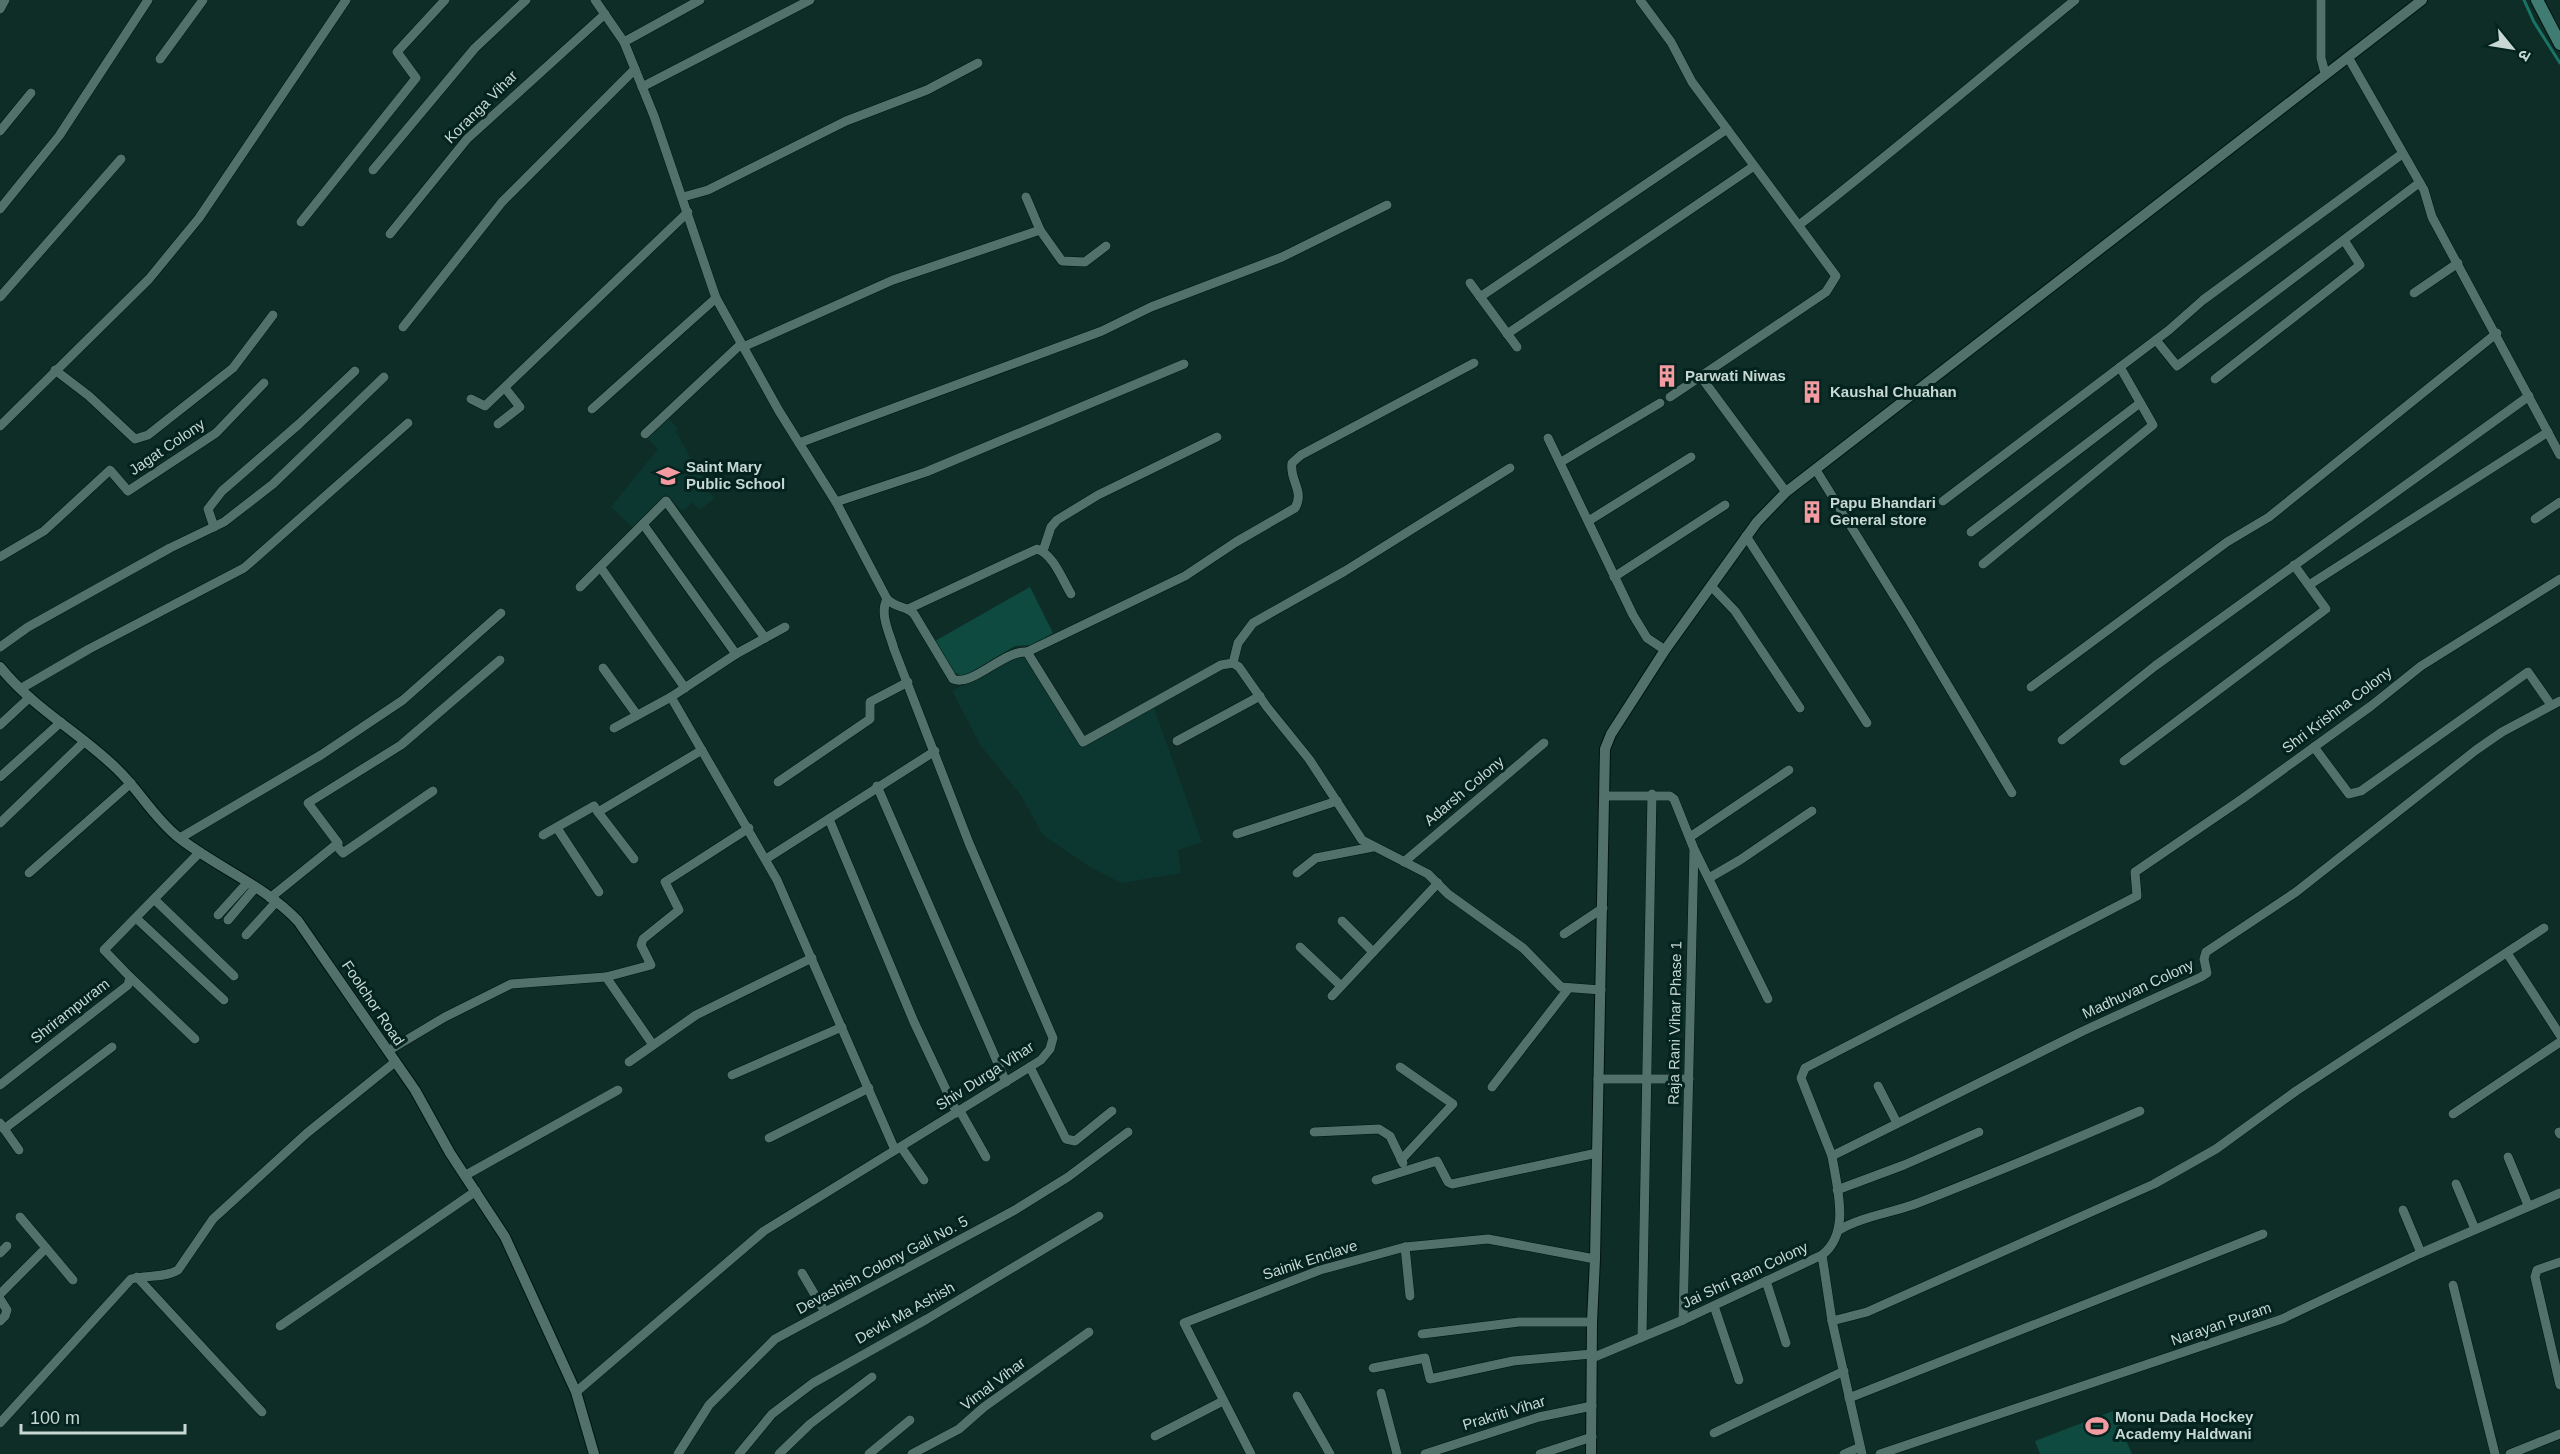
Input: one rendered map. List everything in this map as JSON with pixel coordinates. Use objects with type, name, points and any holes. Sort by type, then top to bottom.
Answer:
[{"type":"main road","points":[[2537,0],[2560,44]]},
{"type":"street","points":[[0,9],[5,0]]},
{"type":"street","points":[[0,210],[58,136],[148,0]]},
{"type":"street","points":[[160,59],[203,0]]},
{"type":"street","points":[[0,426],[148,279],[199,218],[346,0]]},
{"type":"street","points":[[301,222],[416,78],[397,52],[445,0]]},
{"type":"street","points":[[373,170],[475,48],[526,0]]},
{"type":"street","points":[[595,0],[624,42],[635,69],[683,197],[716,298],[799,444],[836,502],[887,599],[893,605],[909,609],[914,614],[947,673],[958,682],[1020,651],[1027,652],[1185,576],[1236,542],[1295,508],[1300,500],[1299,491],[1290,472],[1292,463],[1301,454],[1474,363]]},
{"type":"street","points":[[624,42],[700,0]]},
{"type":"street","points":[[642,87],[810,0]]},
{"type":"street","points":[[1640,0],[1671,42],[1692,82],[1836,276],[1826,292],[1670,397]]},
{"type":"street","points":[[1799,225],[1904,144],[1968,86],[2075,0]]},
{"type":"street","points":[[2321,0],[2321,58],[2325,73]]},
{"type":"street","points":[[1592,1454],[1592,1322],[1605,749],[1611,734],[1661,647],[1711,586],[1746,536],[1786,492],[2422,0]]},
{"type":"street","name":"Koranga Vihar","points":[[390,234],[467,139],[605,14]]},
{"type":"street","points":[[2348,57],[2424,190],[2432,217],[2497,333],[2560,455]]},
{"type":"street","points":[[683,197],[708,190],[846,121],[927,90],[978,63]]},
{"type":"street","points":[[403,327],[502,202],[635,69]]},
{"type":"street","points":[[0,132],[31,93]]},
{"type":"street","points":[[1480,297],[1727,129]]},
{"type":"street","points":[[1943,501],[2156,340],[2204,300],[2402,154]]},
{"type":"street","points":[[0,297],[121,159]]},
{"type":"street","points":[[1507,334],[1754,166]]},
{"type":"street","points":[[2156,340],[2177,366],[2419,183]]},
{"type":"street","points":[[1026,197],[1040,230],[1062,261],[1086,262],[1106,246]]},
{"type":"street","points":[[799,444],[1102,331],[1151,307],[1282,257],[1387,205]]},
{"type":"street","points":[[471,399],[485,406],[688,212]]},
{"type":"street","points":[[645,434],[742,345],[893,280],[1040,230]]},
{"type":"street","points":[[2215,379],[2360,265],[2344,240]]},
{"type":"street","points":[[2414,293],[2458,263]]},
{"type":"street","points":[[1470,283],[1517,347]]},
{"type":"street","points":[[592,409],[716,298]]},
{"type":"street","points":[[55,370],[89,396],[135,439],[148,435],[233,368],[273,315]]},
{"type":"street","points":[[2031,687],[2227,542],[2269,517],[2497,333]]},
{"type":"street","points":[[836,502],[937,468],[1184,364]]},
{"type":"street","points":[[1983,564],[2153,425],[2120,367]]},
{"type":"street","points":[[214,527],[208,509],[222,490],[299,424],[354,370]]},
{"type":"street","points":[[0,647],[28,627],[214,527],[273,484],[384,376]]},
{"type":"street","points":[[1701,377],[1786,492]]},
{"type":"street","name":"Jagat Colony","points":[[0,557],[44,531],[110,470],[128,491],[216,433],[264,383]]},
{"type":"street","points":[[498,424],[520,407],[505,388]]},
{"type":"street","points":[[2061,740],[2155,666],[2529,396]]},
{"type":"street","points":[[1561,462],[1660,403]]},
{"type":"street","points":[[1971,532],[2140,403]]},
{"type":"street","points":[[20,689],[89,649],[244,568],[408,423]]},
{"type":"street","points":[[2309,585],[2548,432]]},
{"type":"street","points":[[1043,551],[1051,527],[1057,520],[1098,495],[1217,438]]},
{"type":"street","points":[[1548,438],[1590,520],[1614,577],[1647,638],[1661,647]]},
{"type":"street","points":[[1590,520],[1690,457]]},
{"type":"street","points":[[1233,663],[1238,644],[1253,623],[1345,571],[1510,468]]},
{"type":"street","points":[[1816,470],[2012,793]]},
{"type":"street","points":[[580,587],[666,501],[765,638]]},
{"type":"street","points":[[2535,519],[2560,502]]},
{"type":"street","points":[[1614,577],[1725,505]]},
{"type":"street","points":[[643,524],[736,654]]},
{"type":"street","points":[[1746,536],[1867,723]]},
{"type":"street","points":[[909,609],[1037,549],[1043,551],[1071,594]]},
{"type":"street","points":[[2124,761],[2326,609],[2294,565]]},
{"type":"street","points":[[600,568],[685,688]]},
{"type":"street","name":"Shri Krishna Colony","points":[[1832,1156],[1801,1078],[1805,1068],[2137,896],[2135,872],[2314,747],[2421,666],[2560,579]]},
{"type":"street","points":[[1711,586],[1735,611],[1800,708]]},
{"type":"street","name":"Shiv Durga Vihar","points":[[576,1392],[764,1230],[1030,1067],[1050,1049],[1053,1038],[969,843],[908,682],[885,618],[884,605],[887,599]]},
{"type":"street","points":[[180,838],[321,755],[403,700],[501,613]]},
{"type":"street","points":[[614,728],[671,697],[736,654],[784,627]]},
{"type":"street","points":[[1027,652],[1083,742],[1221,665],[1233,663],[1239,667],[1298,743],[1362,840],[1428,874],[1448,894],[1523,948],[1555,983],[1568,989],[1601,990]]},
{"type":"street","points":[[433,790],[343,853],[308,803],[401,746],[500,660]]},
{"type":"street","points":[[603,668],[637,715]]},
{"type":"street","name":"Foolchor Road","points":[[2,672],[29,698],[85,741],[131,783],[147,805],[180,838],[273,900],[298,921],[415,1089],[505,1237],[576,1392],[594,1454]]},
{"type":"street","points":[[2314,747],[2349,794],[2361,791],[2528,672],[2555,703]]},
{"type":"street","points":[[778,782],[870,719],[870,702],[908,682]]},
{"type":"street","points":[[1177,741],[1260,696]]},
{"type":"street","points":[[671,697],[766,859],[868,1088],[898,1149],[924,1180]]},
{"type":"street","points":[[0,726],[29,698]]},
{"type":"street","name":"Madhuvan Colony","points":[[1832,1156],[2083,1031],[2202,977],[2207,973],[2204,959],[2206,952],[2296,892],[2476,750],[2502,732],[2555,703]]},
{"type":"street","points":[[0,777],[61,722]]},
{"type":"street","points":[[0,823],[85,741]]},
{"type":"street","name":"Adarsh Colony","points":[[1404,862],[1544,743]]},
{"type":"street","points":[[598,812],[702,750]]},
{"type":"street","points":[[766,859],[935,751]]},
{"type":"street","points":[[1690,837],[1789,770]]},
{"type":"street","points":[[29,873],[131,783]]},
{"type":"street","points":[[877,786],[1006,1082]]},
{"type":"street","points":[[1642,1337],[1644,1186],[1649,1078],[1652,794]]},
{"type":"street","name":"Raja Rani Vihar Phase 1","points":[[1605,796],[1652,794],[1670,796],[1674,799],[1694,849],[1683,1320]]},
{"type":"street","points":[[1237,834],[1337,801]]},
{"type":"street","points":[[543,835],[594,806],[634,860]]},
{"type":"street","points":[[1709,878],[1740,860],[1812,811]]},
{"type":"street","points":[[829,819],[914,1022],[958,1112],[986,1157]]},
{"type":"street","points":[[557,828],[599,892]]},
{"type":"street","points":[[388,1051],[445,1017],[511,984],[606,977],[651,965],[641,945],[643,939],[679,910],[665,882],[748,828]]},
{"type":"street","points":[[246,935],[273,900],[336,845]]},
{"type":"street","points":[[1297,873],[1316,858],[1373,847]]},
{"type":"street","points":[[1694,849],[1768,999]]},
{"type":"street","name":"Shrirampuram","points":[[0,1085],[128,985],[130,977],[104,950],[200,852]]},
{"type":"street","points":[[1332,996],[1438,883]]},
{"type":"street","points":[[218,915],[251,885]]},
{"type":"street","points":[[228,920],[251,885]]},
{"type":"street","points":[[154,899],[234,976]]},
{"type":"street","points":[[1564,934],[1603,908]]},
{"type":"street","points":[[136,918],[224,1000]]},
{"type":"street","points":[[1342,921],[1373,952]]},
{"type":"street","points":[[1832,1321],[1867,1312],[2154,1184],[2216,1149],[2296,1090],[2544,928]]},
{"type":"street","points":[[1300,947],[1341,986]]},
{"type":"street","points":[[2507,953],[2560,1035]]},
{"type":"street","points":[[629,1062],[696,1015],[812,958]]},
{"type":"street","points":[[130,977],[195,1039]]},
{"type":"street","points":[[606,977],[653,1045]]},
{"type":"street","points":[[1492,1087],[1568,989]]},
{"type":"street","points":[[732,1075],[842,1027]]},
{"type":"street","points":[[2453,1114],[2560,1042]]},
{"type":"street","points":[[19,1150],[2,1126],[112,1047]]},
{"type":"street","points":[[0,1423],[131,1279],[172,1274],[178,1270],[213,1219],[306,1133],[395,1062]]},
{"type":"street","points":[[1030,1067],[1066,1139],[1075,1141],[1112,1111]]},
{"type":"street","points":[[1400,1067],[1453,1104],[1401,1160]]},
{"type":"street","points":[[1598,1078],[1689,1079]]},
{"type":"street","points":[[1878,1086],[1896,1123]]},
{"type":"street","points":[[769,1138],[868,1088]]},
{"type":"street","points":[[466,1176],[618,1090]]},
{"type":"street","points":[[1839,1230],[1851,1223],[1902,1209],[2043,1154],[2140,1110]]},
{"type":"street","points":[[1314,1132],[1379,1129],[1390,1136],[1407,1170]]},
{"type":"street","name":"Devashish Colony Gali No. 5","points":[[678,1454],[724,1386],[775,1339],[1015,1210],[1068,1177],[1128,1132]]},
{"type":"street","points":[[1837,1190],[1872,1178],[1979,1132]]},
{"type":"street","points":[[1376,1180],[1437,1161],[1448,1182],[1452,1184],[1597,1153]]},
{"type":"street","points":[[1822,1255],[1833,1246],[1839,1230],[1832,1156]]},
{"type":"street","points":[[2508,1157],[2528,1205]]},
{"type":"street","points":[[2456,1184],[2475,1229]]},
{"type":"street","points":[[280,1326],[476,1191]]},
{"type":"street","name":"Narayan Puram","points":[[1880,1454],[2282,1319],[2421,1253],[2560,1193]]},
{"type":"street","points":[[2403,1210],[2421,1253]]},
{"type":"street","name":"Devki Ma Ashish","points":[[739,1454],[772,1414],[813,1383],[965,1297],[1099,1216]]},
{"type":"street","points":[[20,1217],[73,1280]]},
{"type":"street","points":[[1849,1398],[2262,1234]]},
{"type":"street","name":"Sainik Enclave","points":[[1250,1454],[1184,1323],[1320,1270],[1405,1247],[1488,1239],[1595,1259]]},
{"type":"street","points":[[0,1253],[7,1246]]},
{"type":"street","points":[[1405,1247],[1410,1296]]},
{"type":"street","points":[[0,1294],[46,1248]]},
{"type":"street","name":"Jai Shri Ram Colony","points":[[1373,1368],[1425,1358],[1430,1379],[1513,1361],[1592,1356],[1683,1320],[1822,1255],[1832,1321],[1861,1450]]},
{"type":"street","points":[[2560,1262],[2536,1270],[2535,1277],[2557,1355],[2560,1385]]},
{"type":"street","points":[[802,1273],[825,1312]]},
{"type":"street","points":[[137,1277],[262,1412]]},
{"type":"street","points":[[1766,1281],[1786,1343]]},
{"type":"street","points":[[2453,1285],[2495,1454]]},
{"type":"street","points":[[0,1299],[7,1310],[5,1317],[0,1321]]},
{"type":"street","points":[[1714,1306],[1739,1380]]},
{"type":"street","points":[[1422,1334],[1519,1322],[1592,1322]]},
{"type":"street","name":"Vimal Vihar","points":[[912,1454],[959,1429],[984,1407],[1089,1332]]},
{"type":"street","points":[[1714,1433],[1844,1371]]},
{"type":"street","points":[[779,1454],[810,1424],[872,1377]]},
{"type":"street","points":[[1381,1393],[1397,1454]]},
{"type":"street","points":[[1297,1396],[1330,1454]]},
{"type":"street","points":[[1155,1436],[1223,1401]]},
{"type":"street","name":"Prakriti Vihar","points":[[1425,1454],[1539,1417],[1592,1406]]},
{"type":"street","points":[[868,1454],[910,1420]]},
{"type":"street","points":[[2510,1454],[2560,1434]]},
{"type":"street","points":[[1540,1454],[1592,1437]]},
{"type":"street","points":[[1844,1454],[1861,1450]]},
{"type":"shaded area","name":"Saint Mary Public School","points":[[668,418],[678,429],[676,432],[714,499],[699,510],[693,502],[682,511],[666,494],[633,528],[611,507],[658,449],[646,437]]},
{"type":"shaded area","points":[[1018,657],[1029,659],[1083,748],[1154,708],[1202,842],[1178,850],[1181,873],[1121,883],[1090,867],[1043,835],[1020,794],[981,746],[952,691]]},
{"type":"green space","points":[[1030,587],[1053,633],[1032,645],[1015,646],[963,677],[950,670],[935,641]]},
{"type":"green space","name":"Monu Dada Hockey Academy Haldwani","points":[[2113,1411],[2132,1454],[2040,1454],[2035,1441]]},
{"type":"waterway","points":[[2524,0],[2534,22],[2560,63]]},
{"type":"place","name":"Parwati Niwas","points":[[1667,376]]},
{"type":"place","name":"Kaushal Chuahan","points":[[1812,392]]},
{"type":"place","name":"Saint Mary Public School","points":[[668,476]]},
{"type":"place","name":"Papu Bhandari General store","points":[[1812,512]]},
{"type":"place","name":"Monu Dada Hockey Academy Haldwani","points":[[2097,1426]]}]
